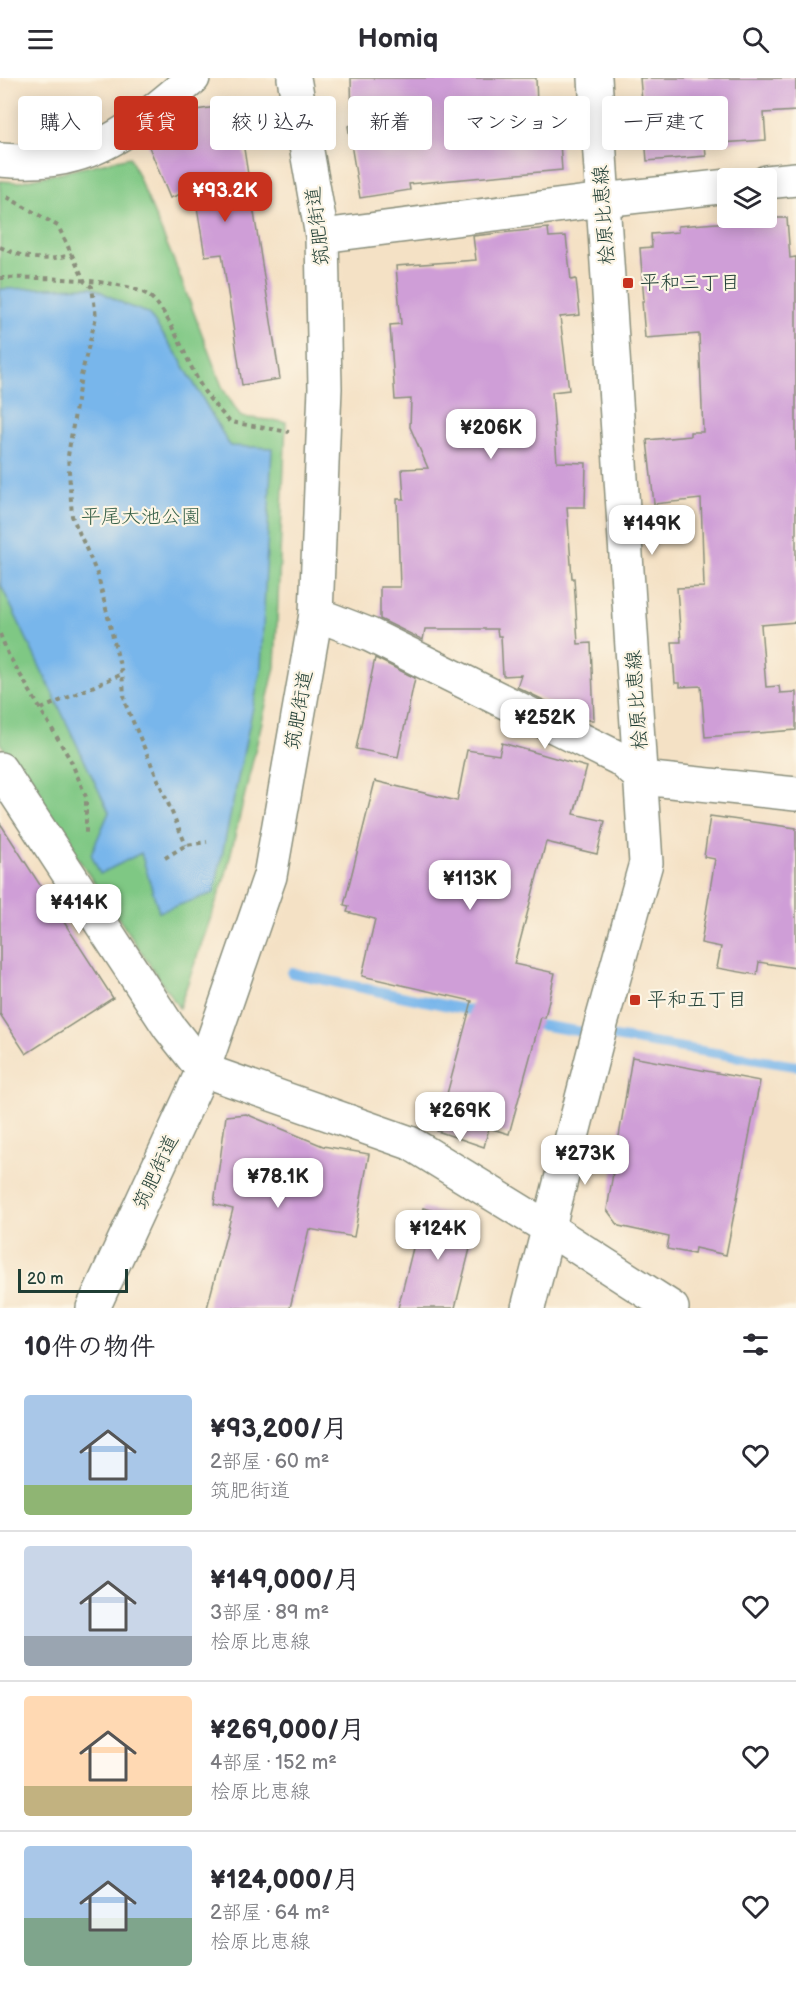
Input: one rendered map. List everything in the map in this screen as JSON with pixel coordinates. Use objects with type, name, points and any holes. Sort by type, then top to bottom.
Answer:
[{"type":"street","points":[[0,160],[22,162],[74,155],[85,151],[117,137],[193,78]]},
{"type":"street","name":"筑肥街道","points":[[93,1308],[203,1070],[270,876],[316,614],[325,388],[322,236],[294,78]]},
{"type":"street","name":"桧原比恵線","points":[[528,1308],[646,863],[595,78]]},
{"type":"street","points":[[777,181],[796,179]]},
{"type":"street","points":[[322,236],[717,187]]},
{"type":"street","points":[[316,614],[370,635],[620,759],[642,778],[796,794]]},
{"type":"street","points":[[0,769],[169,1027],[203,1070],[410,1143],[672,1308]]},
{"type":"path","points":[[0,193],[58,226],[86,282],[92,287],[96,317],[81,376],[68,456],[72,516],[98,576],[122,674],[125,703],[186,846]]},
{"type":"path","points":[[0,247],[19,256],[56,260],[72,254]]},
{"type":"path","points":[[0,278],[36,277],[119,284],[148,295],[160,307],[206,394],[230,422],[296,433]]},
{"type":"path","points":[[0,634],[8,654],[70,761],[86,797],[86,842]]},
{"type":"path","points":[[41,709],[122,674]]},
{"type":"path","points":[[165,858],[186,846],[207,842]]},
{"type":"green space","name":"平尾大池公園","points":[[130,157],[174,261],[223,389],[241,417],[286,422],[275,667],[226,874],[179,1008],[0,743],[0,181],[18,182]]},
{"type":"water","name":"平尾大池公園","points":[[92,287],[128,306],[148,313],[178,356],[230,446],[272,448],[261,669],[214,893],[159,912],[141,853],[100,874],[91,854],[109,812],[0,583],[0,289]]},
{"type":"building","points":[[351,78],[536,78],[537,96],[444,96],[444,150],[560,150],[562,170],[409,184],[410,190],[360,198],[352,150],[432,150],[432,96],[351,96]]},
{"type":"building","points":[[640,78],[796,78],[796,111],[764,113],[766,140],[728,142],[728,96],[642,96]]},
{"type":"building","points":[[210,108],[210,150],[244,150],[280,379],[242,385],[222,254],[205,256],[194,189],[170,198],[150,150],[198,150],[198,110]]},
{"type":"building","points":[[646,150],[706,150],[706,156],[647,161]]},
{"type":"building","points":[[777,218],[787,218],[790,258],[796,257],[796,622],[761,625],[766,687],[779,686],[780,693],[796,692],[796,730],[705,737],[701,686],[680,687],[680,683],[675,683],[672,642],[681,642],[677,588],[704,587],[701,499],[654,504],[647,440],[690,436],[690,432],[703,432],[699,334],[645,338],[640,248],[652,247],[651,234],[678,232],[678,226],[717,223],[717,228],[777,228]]},
{"type":"building","points":[[548,228],[549,237],[566,236],[571,280],[576,279],[580,315],[560,317],[569,390],[552,392],[557,462],[586,463],[585,507],[567,507],[578,644],[591,643],[594,720],[584,720],[517,687],[521,675],[503,676],[501,636],[498,636],[497,629],[425,629],[423,640],[380,619],[380,587],[400,587],[397,499],[404,499],[402,469],[428,468],[410,427],[411,399],[395,400],[390,325],[401,324],[396,266],[476,260],[473,236]]},
{"type":"building","points":[[375,658],[415,678],[398,757],[356,749]]},
{"type":"building","points":[[502,743],[587,767],[574,814],[605,821],[597,854],[546,842],[514,964],[555,973],[545,1018],[541,1017],[509,1134],[489,1128],[484,1147],[437,1131],[472,1001],[362,976],[375,919],[347,912],[349,906],[344,905],[375,781],[457,801],[467,750],[499,755]]},
{"type":"building","points":[[710,816],[796,828],[796,968],[759,962],[757,975],[717,968],[721,947],[701,943],[715,859],[704,857]]},
{"type":"building","points":[[0,823],[113,998],[26,1054],[0,1014]]},
{"type":"building","points":[[632,1057],[760,1081],[726,1255],[695,1248],[694,1254],[667,1249],[669,1237],[619,1226],[607,1210]]},
{"type":"building","points":[[246,1114],[323,1146],[369,1154],[354,1237],[309,1229],[290,1308],[207,1308],[233,1209],[214,1204],[226,1116]]},
{"type":"building","points":[[423,1208],[477,1221],[455,1308],[398,1308]]},
{"type":"waterway","points":[[292,973],[482,1013]]},
{"type":"waterway","points":[[527,1023],[796,1066]]},
{"type":"place","name":"平和三丁目","points":[[628,283]]},
{"type":"place","name":"平和五丁目","points":[[635,1000]]}]
